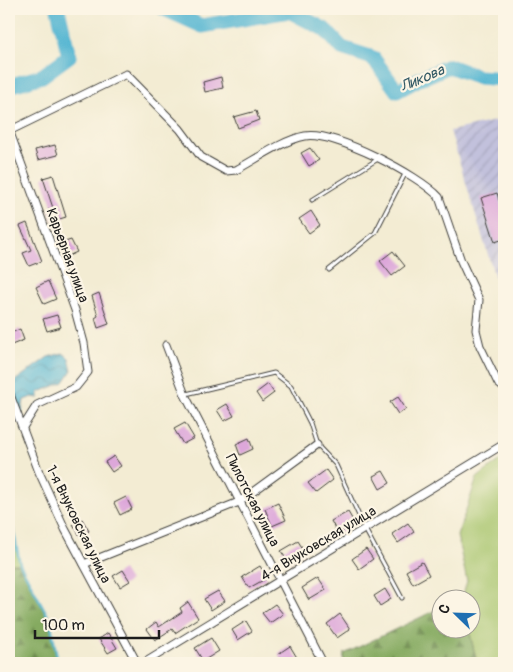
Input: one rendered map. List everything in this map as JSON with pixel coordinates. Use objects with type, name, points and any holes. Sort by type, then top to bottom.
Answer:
[{"type":"street","points":[[9,130],[126,74],[180,129],[200,157],[226,171],[236,170],[291,141],[305,136],[319,136],[341,142],[378,159],[433,190],[439,197],[461,260],[479,300],[476,330],[480,346],[498,383],[504,388]]},
{"type":"street","name":"Карьерная улица","points":[[9,130],[75,310],[84,343],[88,372],[76,386],[38,405],[23,427]]},
{"type":"street","name":"Пилотская улица","points":[[166,345],[185,395],[323,663]]},
{"type":"street","name":"1-я Внуковская улица","points":[[9,392],[39,472],[84,564],[136,663]]},
{"type":"street","name":"4-я Внуковская улица","points":[[144,663],[504,444]]},
{"type":"street","points":[[84,564],[239,502],[317,445]]},
{"type":"lane","points":[[312,200],[378,159]]},
{"type":"lane","points":[[329,270],[375,233],[405,174]]},
{"type":"lane","points":[[185,395],[274,373],[291,386],[310,423],[317,445],[336,465],[366,529],[402,598]]},
{"type":"shaded area","points":[[504,119],[504,307],[450,131]]},
{"type":"green space","points":[[504,457],[504,663],[477,663],[471,640],[480,640],[480,590],[464,590],[467,581],[457,536],[477,478]]},
{"type":"green space","points":[[9,510],[20,564],[9,564]]},
{"type":"green space","points":[[9,564],[20,564],[50,620],[58,663],[9,663]]},
{"type":"green space","points":[[430,613],[430,640],[471,640],[477,663],[343,663],[344,654]]},
{"type":"water","points":[[63,353],[69,358],[72,370],[64,382],[39,392],[39,398],[32,397],[24,400],[22,411],[16,403],[12,383],[48,357]]},
{"type":"building","points":[[221,77],[223,88],[205,92],[203,82]]},
{"type":"building","points":[[256,111],[259,120],[238,128],[234,117]]},
{"type":"building","points":[[55,145],[58,155],[38,160],[35,150]]},
{"type":"building","points":[[310,148],[319,160],[309,166],[301,153]]},
{"type":"building","points":[[53,175],[66,217],[53,221],[49,209],[53,208],[43,178]]},
{"type":"building","points":[[497,193],[504,216],[504,239],[495,242],[481,198]]},
{"type":"building","points":[[311,211],[320,225],[309,233],[299,219]]},
{"type":"building","points":[[27,223],[42,261],[29,266],[23,253],[31,250],[20,226]]},
{"type":"building","points":[[71,240],[77,252],[68,256],[62,243]]},
{"type":"building","points":[[393,251],[405,266],[392,276],[380,261]]},
{"type":"building","points":[[48,281],[56,299],[44,304],[36,287]]},
{"type":"building","points":[[99,293],[109,324],[98,328],[95,318],[98,316],[92,296]]},
{"type":"building","points":[[57,315],[61,327],[47,331],[43,319]]},
{"type":"building","points":[[20,329],[24,340],[9,346],[9,334]]},
{"type":"building","points":[[268,384],[274,393],[262,402],[256,393]]},
{"type":"building","points":[[398,397],[406,409],[398,414],[390,402]]},
{"type":"building","points":[[227,404],[234,416],[224,421],[217,410]]},
{"type":"building","points":[[185,423],[194,438],[183,444],[174,429]]},
{"type":"building","points":[[249,438],[253,449],[240,455],[236,444]]},
{"type":"building","points":[[114,456],[121,466],[112,472],[105,462]]},
{"type":"building","points":[[326,470],[333,480],[316,493],[308,483]]},
{"type":"building","points":[[383,471],[390,483],[380,489],[373,476]]},
{"type":"building","points":[[126,497],[132,509],[120,515],[114,503]]},
{"type":"building","points":[[278,503],[286,520],[272,526],[265,509]]},
{"type":"building","points":[[348,512],[355,524],[338,534],[331,521]]},
{"type":"building","points":[[82,519],[89,531],[80,536],[73,524]]},
{"type":"building","points":[[408,523],[414,532],[398,543],[392,534]]},
{"type":"building","points":[[298,541],[305,552],[288,562],[281,551]]},
{"type":"building","points":[[366,549],[373,559],[359,569],[352,559]]},
{"type":"building","points":[[422,562],[429,575],[413,584],[406,571]]},
{"type":"building","points":[[260,566],[267,578],[249,588],[242,577]]},
{"type":"building","points":[[123,570],[130,581],[120,587],[113,576]]},
{"type":"building","points":[[318,578],[326,590],[309,600],[302,588]]},
{"type":"building","points":[[385,589],[391,599],[380,606],[374,596]]},
{"type":"building","points":[[218,591],[225,601],[211,610],[204,599]]},
{"type":"building","points":[[188,602],[198,618],[175,633],[172,629],[155,640],[147,629],[156,622],[159,627],[182,612],[180,608]]},
{"type":"building","points":[[275,604],[283,614],[270,623],[262,613]]},
{"type":"building","points":[[340,614],[350,629],[337,638],[327,624]]},
{"type":"building","points":[[246,621],[252,631],[238,640],[232,630]]},
{"type":"building","points":[[108,633],[117,648],[108,653],[99,639]]},
{"type":"building","points":[[211,638],[219,651],[203,661],[195,648]]},
{"type":"building","points":[[290,646],[299,661],[284,663],[278,654]]},
{"type":"waterway","name":"Ликова","points":[[9,86],[42,76],[69,56],[58,9]]},
{"type":"waterway","name":"Ликова","points":[[164,9],[202,26],[289,11],[324,29],[342,48],[373,58],[397,91],[449,66],[479,77],[504,79]]},
{"type":"waterway","points":[[9,427],[22,411]]},
{"type":"waterway","points":[[9,509],[20,564],[50,620],[58,663]]}]
